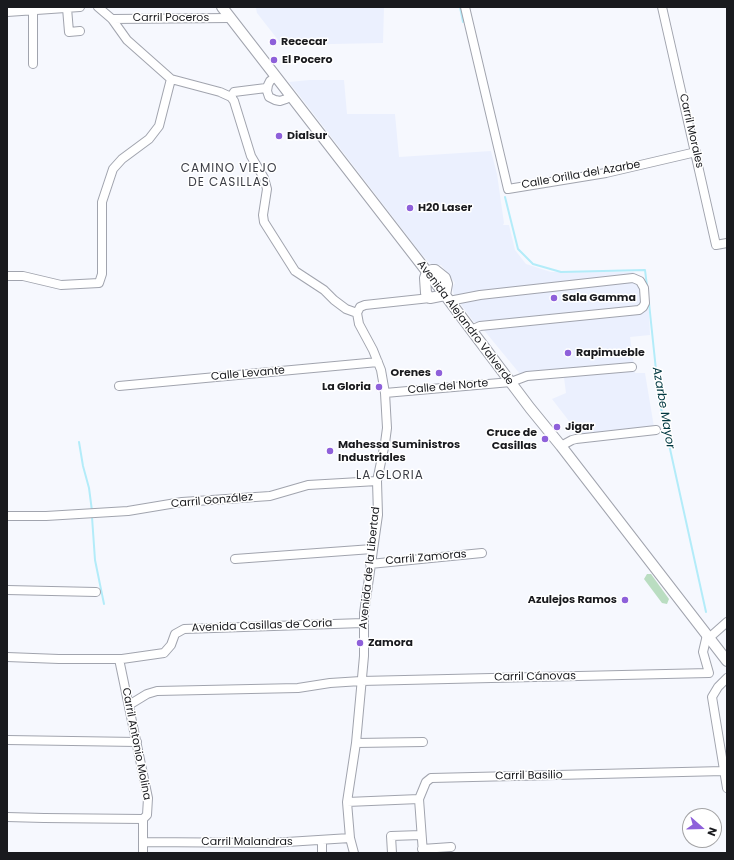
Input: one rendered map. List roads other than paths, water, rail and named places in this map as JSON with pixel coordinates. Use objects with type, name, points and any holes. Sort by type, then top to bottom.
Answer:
[{"type":"main road","name":"Avenida Alejandro Valverde","points":[[222,7],[530,408],[727,661]]},
{"type":"main road","points":[[427,272],[424,288],[426,293],[430,298],[447,298]]},
{"type":"street","points":[[7,12],[80,7]]},
{"type":"street","points":[[98,7],[112,19],[128,40],[171,79],[220,92],[231,97],[234,101],[251,156],[264,178],[267,189],[263,215],[264,222],[295,271],[324,290],[346,309],[357,313],[360,307],[365,305],[430,298]]},
{"type":"street","name":"Calle Orilla del Azarbe","points":[[465,7],[508,189],[606,173],[696,152]]},
{"type":"street","name":"Carril Morales","points":[[662,7],[716,245],[727,243]]},
{"type":"street","points":[[67,8],[68,32],[80,31]]},
{"type":"street","points":[[33,64],[34,10]]},
{"type":"street","name":"Carril Poceros","points":[[112,19],[230,18]]},
{"type":"street","points":[[275,77],[270,81],[266,88],[269,97],[276,101],[282,101],[290,96]]},
{"type":"street","points":[[7,276],[23,276],[61,285],[99,283],[102,274],[102,202],[113,169],[122,159],[149,139],[159,126],[171,79]]},
{"type":"street","points":[[231,97],[234,92],[266,88]]},
{"type":"street","points":[[447,298],[633,278],[640,281],[644,288],[645,303],[639,310],[480,326],[471,330]]},
{"type":"street","points":[[418,299],[424,288]]},
{"type":"street","name":"Avenida de la Libertad","points":[[354,853],[350,838],[347,802],[356,744],[364,656],[363,623],[372,549],[378,515],[377,481],[387,428],[386,393],[378,362],[374,350],[360,324],[357,313]]},
{"type":"street","name":"Calle Levante","points":[[119,386],[378,362]]},
{"type":"street","name":"Calle del Norte","points":[[386,393],[511,382],[527,376],[632,367]]},
{"type":"street","points":[[561,446],[576,439],[656,430]]},
{"type":"street","name":"Carril González","points":[[7,516],[46,516],[128,511],[182,502],[270,496],[308,485],[377,481]]},
{"type":"street","points":[[234,559],[372,549]]},
{"type":"street","name":"Carril Zamoras","points":[[370,564],[482,553]]},
{"type":"street","points":[[7,590],[96,592]]},
{"type":"street","points":[[708,637],[727,622]]},
{"type":"street","name":"Avenida Casillas de Coria","points":[[7,656],[59,659],[119,659],[164,653],[171,645],[175,634],[184,629],[363,623]]},
{"type":"street","name":"Carril Cánovas","points":[[129,706],[147,694],[157,692],[298,688],[330,683],[361,681],[709,673],[703,652],[708,637]]},
{"type":"street","name":"Carril Antonio Molina","points":[[119,659],[148,798],[147,815],[143,819],[143,853]]},
{"type":"street","points":[[727,678],[718,687],[712,697],[727,788]]},
{"type":"street","points":[[718,687],[727,684]]},
{"type":"street","points":[[7,740],[137,742]]},
{"type":"street","points":[[356,744],[423,742]]},
{"type":"street","name":"Carril Basilio","points":[[419,799],[426,782],[432,778],[724,771]]},
{"type":"street","points":[[347,802],[419,799],[422,851],[451,847]]},
{"type":"street","points":[[7,817],[143,819]]},
{"type":"street","points":[[392,853],[391,836],[422,835]]},
{"type":"street","name":"Carril Malandras","points":[[144,842],[271,843],[350,838]]},
{"type":"street","points":[[322,840],[322,853]]},
{"type":"waterway","name":"Azarbe Mayor","points":[[460,7],[463,22]]},
{"type":"waterway","name":"Azarbe Mayor","points":[[505,197],[518,249],[533,264],[561,272],[645,270],[647,286]]},
{"type":"waterway","name":"Azarbe Mayor","points":[[649,303],[659,399],[706,612]]},
{"type":"waterway","points":[[79,442],[89,488],[92,511]]},
{"type":"waterway","points":[[92,517],[95,560],[104,604]]},
{"type":"place","name":"Rececar","points":[[273,42]]},
{"type":"place","name":"El Pocero","points":[[274,60]]},
{"type":"place","name":"Dialsur","points":[[279,136]]},
{"type":"place","name":"H20 Laser","points":[[410,208]]},
{"type":"place","name":"Sala Gamma","points":[[554,298]]},
{"type":"place","name":"Rapimueble","points":[[568,353]]},
{"type":"place","name":"Orenes","points":[[439,373]]},
{"type":"place","name":"La Gloria","points":[[379,387]]},
{"type":"place","name":"Jigar","points":[[557,427]]},
{"type":"place","name":"Cruce de Casillas","points":[[545,439]]},
{"type":"place","name":"Mahessa Suministros Industriales","points":[[330,451]]},
{"type":"place","name":"Azulejos Ramos","points":[[625,600]]},
{"type":"place","name":"Zamora","points":[[360,643]]},
{"type":"district","name":"CAMINO VIEJO DE CASILLAS","points":[[229,176]]},
{"type":"district","name":"LA GLORIA","points":[[390,476]]}]
